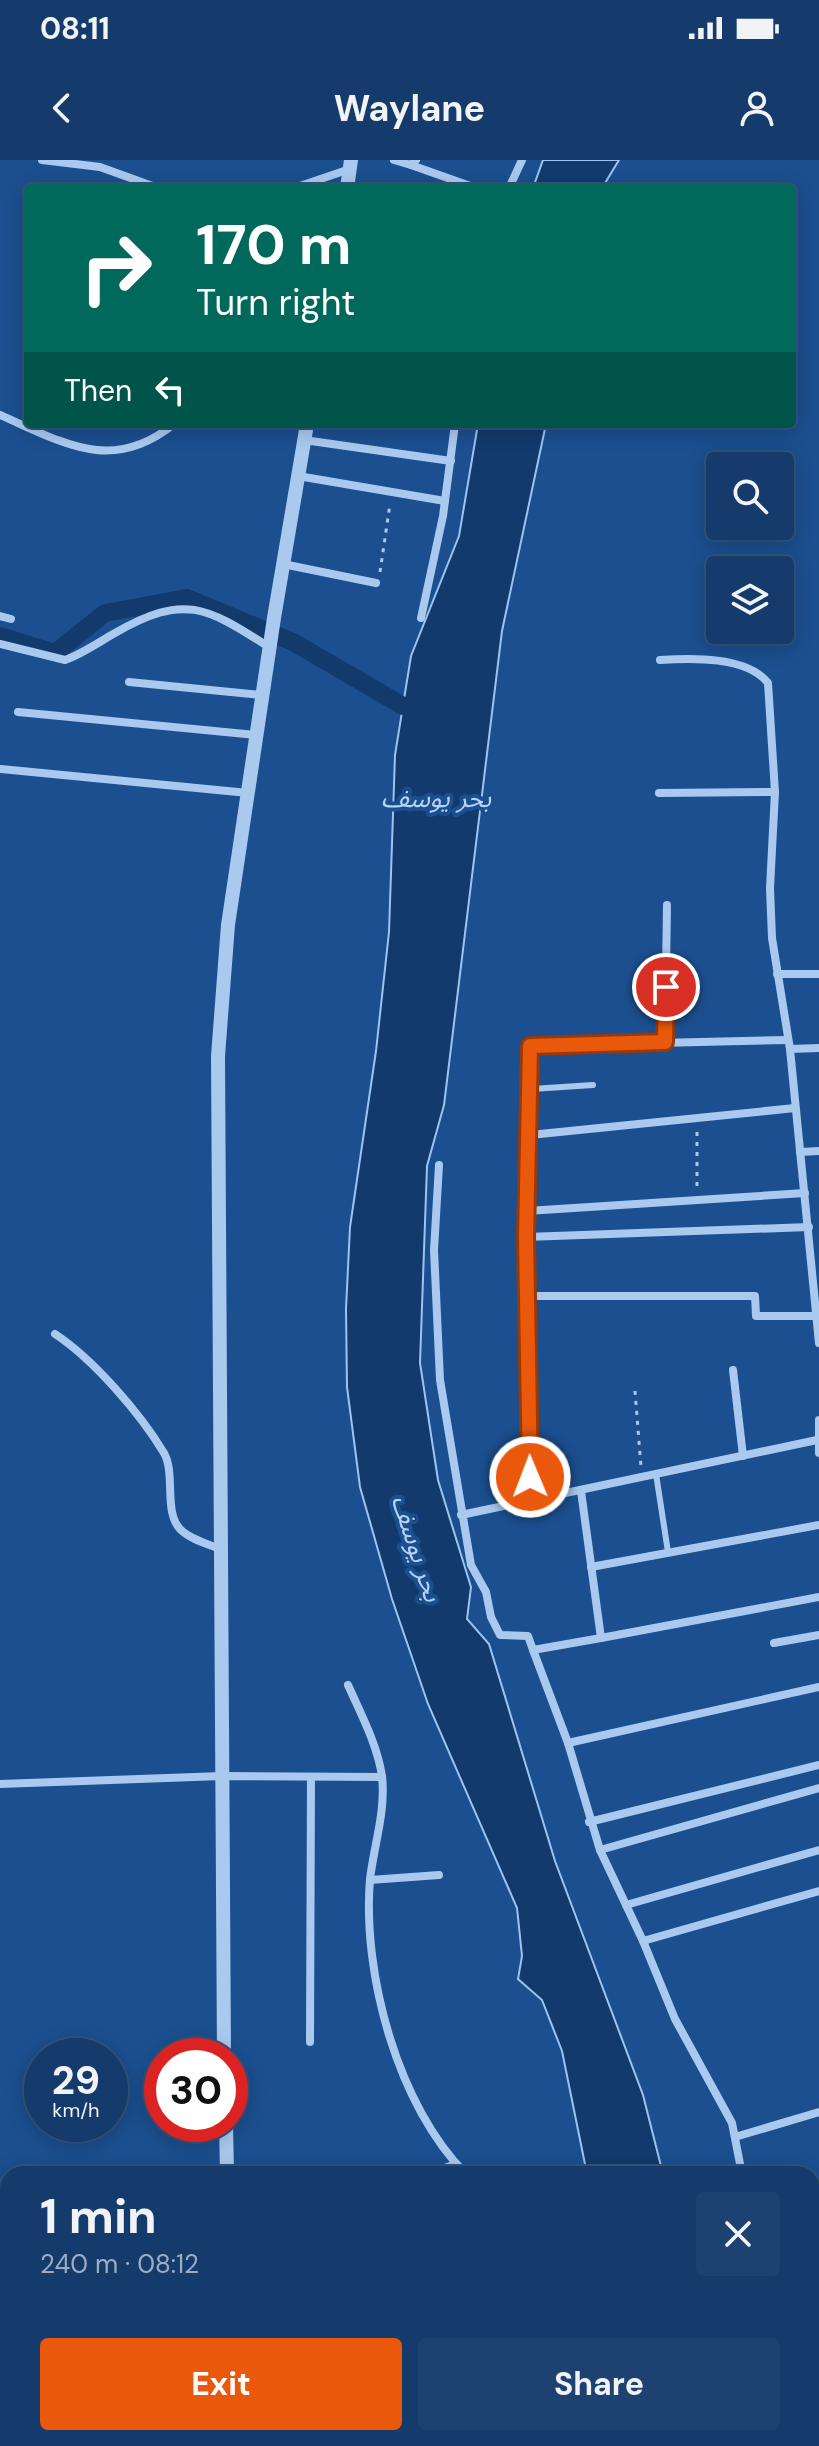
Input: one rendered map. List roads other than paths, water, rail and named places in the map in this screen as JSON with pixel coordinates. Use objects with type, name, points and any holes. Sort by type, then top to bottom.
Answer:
[{"type":"street","points":[[42,160],[100,167],[147,184]]},
{"type":"street","points":[[394,160],[414,162],[466,184]]},
{"type":"street","points":[[511,184],[522,160]]},
{"type":"street","points":[[304,184],[350,165]]},
{"type":"street","points":[[0,415],[24,426]]},
{"type":"street","points":[[30,428],[93,450],[120,452],[145,445],[168,428]]},
{"type":"street","points":[[224,2038],[218,1056],[228,925],[306,428]]},
{"type":"street","points":[[421,618],[445,501],[455,428]]},
{"type":"street","points":[[304,440],[451,461]]},
{"type":"street","points":[[298,476],[445,501]]},
{"type":"street","points":[[283,564],[376,583]]},
{"type":"street","points":[[0,644],[65,660],[131,624],[173,608],[193,608],[233,624],[270,644]]},
{"type":"street","points":[[0,616],[11,619]]},
{"type":"street","points":[[660,660],[723,663],[762,676],[770,695],[775,792],[770,888],[777,974],[789,1044],[809,1227],[819,1343]]},
{"type":"street","points":[[129,682],[262,695]]},
{"type":"street","points":[[18,712],[257,735]]},
{"type":"street","points":[[1,769],[248,793]]},
{"type":"street","points":[[659,793],[775,792]]},
{"type":"street","points":[[665,1042],[667,905]]},
{"type":"street","points":[[777,974],[819,974]]},
{"type":"street","points":[[530,1503],[526,1237],[532,1089],[530,1046],[665,1042],[789,1044],[819,1048]]},
{"type":"street","points":[[530,1135],[795,1108]]},
{"type":"street","points":[[800,1152],[819,1151]]},
{"type":"street","points":[[439,1165],[434,1250],[440,1380],[471,1565],[486,1592],[496,1631],[506,1636],[528,1636],[568,1743],[589,1822],[600,1850],[675,2019],[729,2116],[740,2166]]},
{"type":"street","points":[[527,1211],[805,1193]]},
{"type":"street","points":[[526,1237],[809,1227]]},
{"type":"street","points":[[527,1296],[755,1296],[756,1316],[817,1316]]},
{"type":"street","points":[[55,1334],[80,1350],[98,1369],[165,1455],[175,1523],[183,1533],[220,1549]]},
{"type":"street","points":[[733,1370],[743,1456]]},
{"type":"street","points":[[819,1420],[819,1453]]},
{"type":"street","points":[[461,1515],[530,1503],[817,1440]]},
{"type":"street","points":[[581,1491],[601,1638]]},
{"type":"street","points":[[591,1567],[819,1525]]},
{"type":"street","points":[[533,1650],[819,1597]]},
{"type":"street","points":[[774,1643],[819,1635]]},
{"type":"street","points":[[348,1685],[376,1753],[382,1777],[380,1826],[370,1880],[371,1945],[387,2023],[405,2079],[429,2132],[456,2164],[450,2166]]},
{"type":"street","points":[[568,1743],[819,1687]]},
{"type":"street","points":[[589,1822],[819,1765]]},
{"type":"street","points":[[0,1784],[222,1776],[382,1777]]},
{"type":"street","points":[[310,2042],[311,1777]]},
{"type":"street","points":[[600,1850],[819,1788]]},
{"type":"street","points":[[626,1905],[819,1850]]},
{"type":"street","points":[[370,1880],[439,1875]]},
{"type":"street","points":[[643,1941],[819,1891]]},
{"type":"street","points":[[735,2137],[819,2112]]},
{"type":"street","points":[[226,2142],[227,2166]]},
{"type":"lane","points":[[532,1089],[593,1085]]},
{"type":"lane","points":[[656,1474],[668,1552]]},
{"type":"water","points":[[543,160],[619,160],[604,184],[534,184]]},
{"type":"water","name":"بحر يوسف","points":[[477,428],[545,428],[502,631],[444,1105],[427,1166],[420,1363],[438,1480],[471,1587],[467,1619],[489,1644],[555,1861],[643,2095],[661,2166],[585,2166],[562,2051],[542,2000],[518,1979],[522,1956],[517,1908],[428,1704],[392,1599],[360,1487],[347,1387],[346,1309],[350,1227],[376,1051],[389,932],[395,755],[411,656],[459,536]]},
{"type":"waterway","points":[[0,636],[55,653],[105,613],[187,598],[293,642],[403,706]]}]
